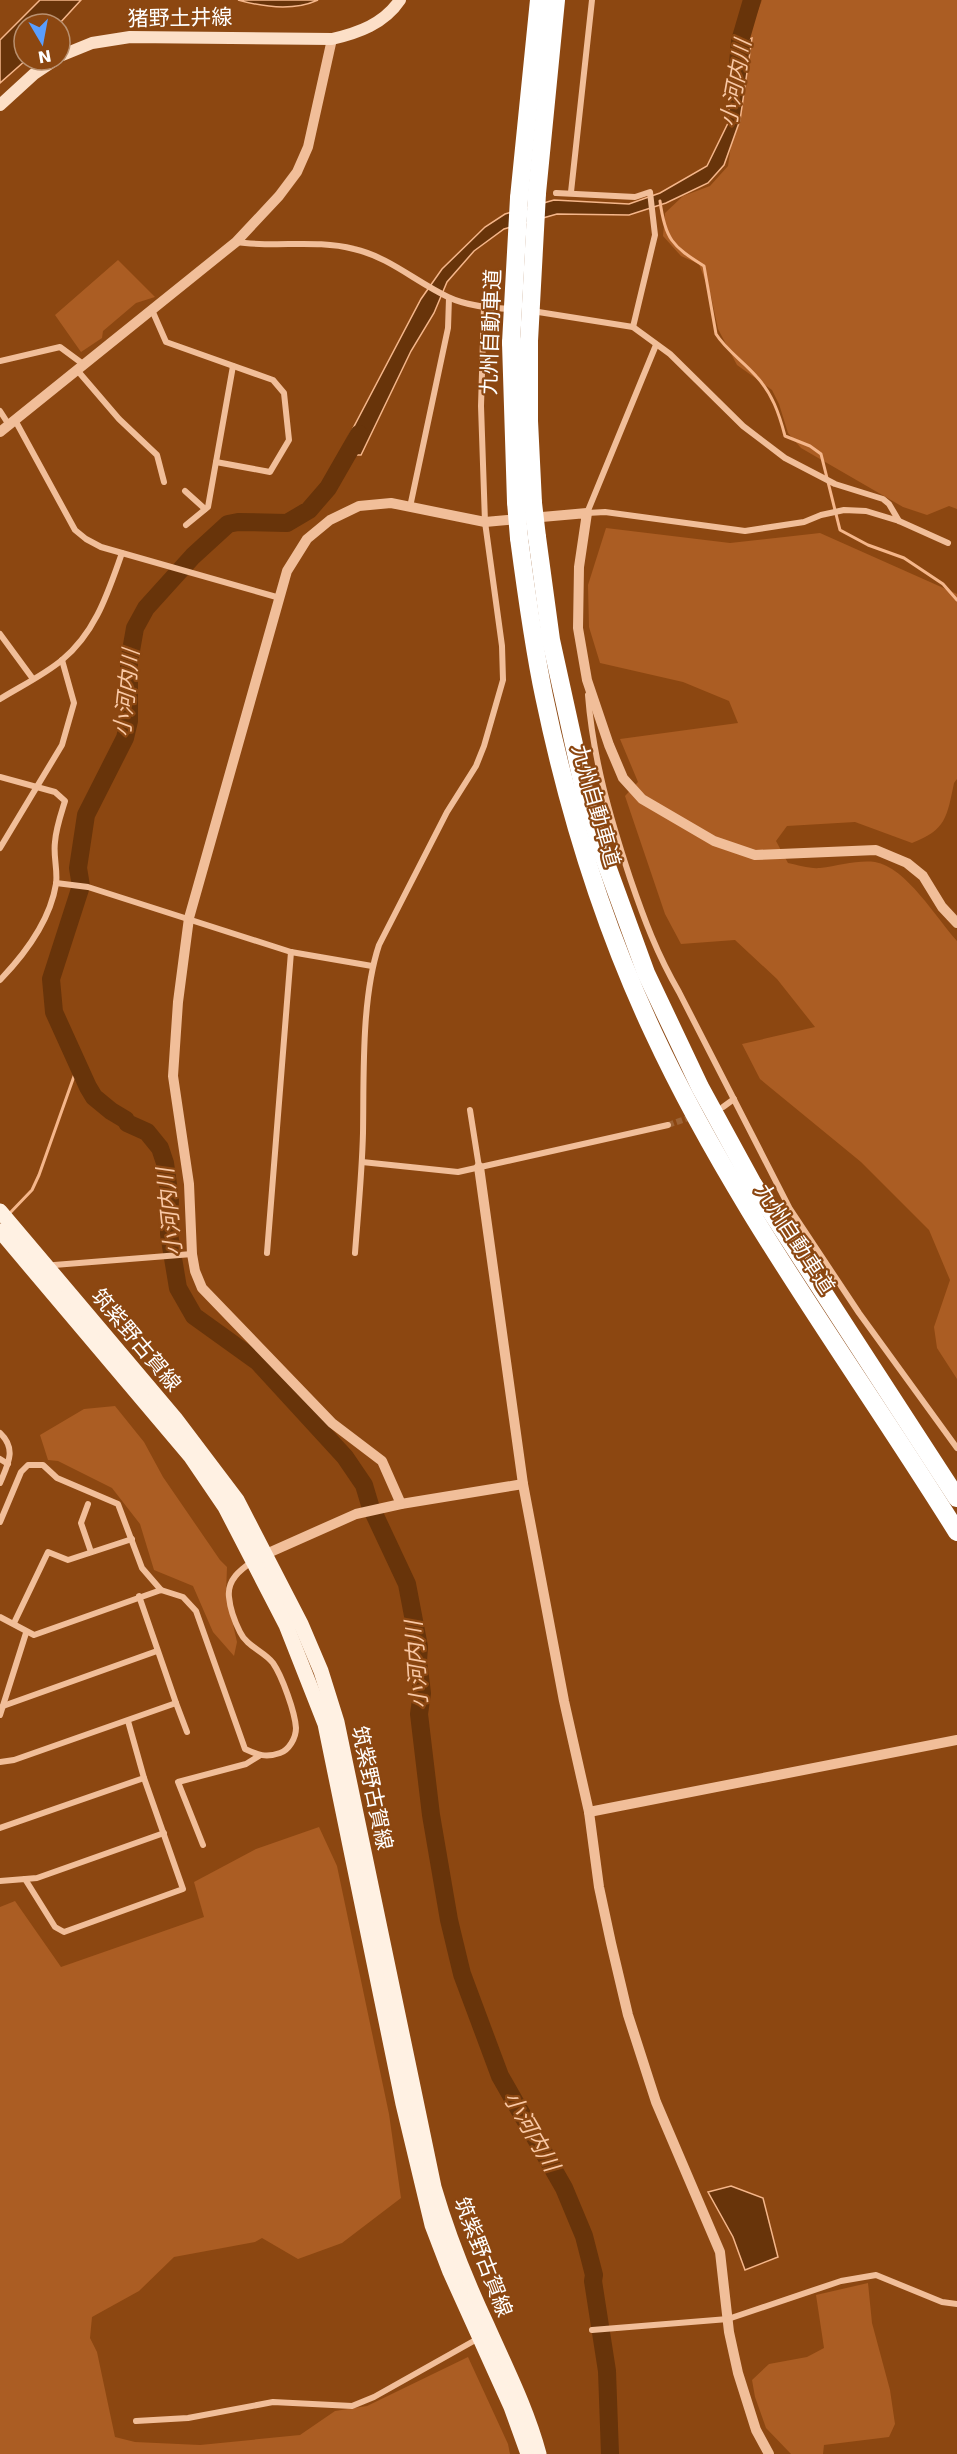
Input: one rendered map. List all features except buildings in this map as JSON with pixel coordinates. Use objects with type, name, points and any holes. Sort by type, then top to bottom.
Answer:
[{"type":"highway","name":"九州自動車道","points":[[539,0],[519,198],[511,343],[541,684],[568,801],[606,916],[649,1022],[703,1130],[751,1214],[957,1532]]},
{"type":"highway","name":"九州自動車道","points":[[525,502],[537,193],[556,0]]},
{"type":"highway","name":"九州自動車道","points":[[528,538],[576,758],[603,855],[646,973],[700,1087],[753,1184],[957,1498]]},
{"type":"main road","name":"猪野土井線","points":[[72,51],[92,43],[130,37],[332,39],[372,26],[400,0]]},
{"type":"main road","points":[[0,105],[38,72]]},
{"type":"main road","name":"筑紫野古賀線","points":[[0,1211],[200,1450],[237,1500],[325,1724],[421,2183],[432,2225],[450,2272],[511,2407],[528,2454]]},
{"type":"main road","name":"筑紫野古賀線","points":[[0,1231],[174,1436],[260,1557],[317,1661],[337,1722],[434,2187],[444,2222],[482,2316],[522,2400],[539,2454]]},
{"type":"street","points":[[571,192],[592,0]]},
{"type":"street","points":[[8,426],[236,242],[279,196],[297,172],[308,147],[332,39]]},
{"type":"street","points":[[556,193],[635,197],[650,192],[655,235],[633,327]]},
{"type":"street","points":[[236,242],[257,245],[318,242],[354,249],[381,258],[449,298],[484,308],[545,312],[633,327],[670,354],[743,426],[785,458],[835,484],[883,499],[889,504],[898,521]]},
{"type":"street","points":[[410,507],[448,328],[449,298]]},
{"type":"street","points":[[355,1253],[362,1162],[364,1054],[372,966],[379,945],[447,812],[476,766],[484,746],[502,680],[502,646],[485,522],[481,406],[484,308]]},
{"type":"street","points":[[152,309],[166,342],[273,380],[284,393],[289,440],[270,472],[216,462]]},
{"type":"street","points":[[656,345],[587,513],[579,567],[578,628],[587,680],[595,758],[616,834],[660,959],[790,1209],[859,1312],[957,1448]]},
{"type":"street","points":[[0,361],[60,347],[80,366],[119,419],[157,455],[164,482]]},
{"type":"street","points":[[186,525],[208,507],[233,366]]},
{"type":"street","points":[[0,411],[75,530],[86,539],[101,547],[280,598]]},
{"type":"street","points":[[185,491],[205,509]]},
{"type":"street","points":[[397,1505],[382,1461],[332,1423],[202,1288],[188,1255],[189,1184],[173,1076],[178,1002],[189,918],[287,571],[307,539],[330,520],[359,506],[391,503],[485,522],[605,512],[745,531],[804,522],[821,515],[844,510],[866,511],[898,521],[948,543]]},
{"type":"street","points":[[0,699],[62,660],[80,643],[104,604],[122,553]]},
{"type":"street","points":[[0,634],[33,679]]},
{"type":"street","points":[[0,848],[62,745],[74,703],[62,660]]},
{"type":"street","points":[[587,680],[623,778],[642,799],[714,841],[755,855],[876,850],[891,854],[923,876],[937,901],[957,923]]},
{"type":"street","points":[[0,777],[55,792],[65,801],[54,841],[58,884],[33,939],[0,980]]},
{"type":"street","points":[[58,884],[88,888],[291,952],[372,966]]},
{"type":"street","points":[[267,1253],[291,952]]},
{"type":"street","points":[[723,1107],[734,1099]]},
{"type":"street","points":[[470,1110],[523,1484],[564,1701],[589,1812],[599,1887],[628,2015],[656,2102],[720,2252],[728,2319],[738,2373],[747,2405],[769,2454]]},
{"type":"street","points":[[362,1162],[459,1172],[668,1125]]},
{"type":"street","points":[[48,1269],[54,1265],[188,1255]]},
{"type":"street","points":[[0,1433],[10,1448],[11,1455],[0,1483]]},
{"type":"street","points":[[0,1460],[8,1464]]},
{"type":"street","points":[[0,1522],[21,1472],[28,1465],[37,1463],[43,1465],[57,1478],[118,1504],[142,1568],[161,1590],[183,1597],[196,1611],[245,1749],[267,1757],[283,1752],[293,1742],[296,1729],[279,1674],[271,1661],[249,1644],[240,1633],[229,1595],[232,1579],[260,1557],[356,1514],[523,1484]]},
{"type":"street","points":[[88,1504],[81,1523],[91,1552]]},
{"type":"street","points":[[14,1623],[48,1552],[68,1560],[132,1539]]},
{"type":"street","points":[[0,1617],[34,1635],[161,1590]]},
{"type":"street","points":[[139,1596],[187,1732]]},
{"type":"street","points":[[0,1715],[27,1633]]},
{"type":"street","points":[[3,1706],[157,1651]]},
{"type":"street","points":[[0,1762],[14,1760],[176,1703]]},
{"type":"street","points":[[25,1879],[55,1927],[64,1932],[183,1889],[144,1778],[128,1721]]},
{"type":"street","points":[[589,1812],[957,1740]]},
{"type":"street","points":[[203,1845],[178,1782],[246,1764],[259,1756]]},
{"type":"street","points":[[0,1828],[144,1778]]},
{"type":"street","points":[[0,1881],[37,1878],[164,1833]]},
{"type":"street","points":[[592,2330],[728,2319],[841,2281],[876,2276],[942,2302],[957,2304]]},
{"type":"street","points":[[136,2421],[188,2418],[273,2402],[352,2406],[374,2397],[480,2337]]},
{"type":"shaded area","points":[[762,0],[957,0],[957,509],[949,506],[927,515],[903,507],[801,448],[788,433],[772,390],[737,365],[718,329],[711,296],[699,264],[681,256],[663,236],[665,213],[683,196],[710,186],[728,166],[746,41]]},
{"type":"shaded area","points":[[118,260],[155,297],[136,303],[103,331],[102,338],[81,352],[55,315]]},
{"type":"shaded area","points":[[606,528],[730,543],[820,533],[957,594],[957,779],[943,821],[932,833],[912,843],[855,822],[787,826],[776,841],[788,863],[800,866],[820,868],[854,862],[875,862],[887,866],[909,883],[957,941],[957,1379],[937,1348],[934,1327],[950,1280],[929,1230],[861,1162],[760,1079],[742,1044],[815,1027],[777,979],[735,940],[681,944],[665,914],[625,796],[638,782],[620,739],[738,723],[729,701],[683,682],[600,663],[589,627],[588,585]]},
{"type":"shaded area","points":[[115,1406],[144,1442],[163,1477],[227,1567],[226,1594],[237,1642],[234,1656],[213,1632],[193,1586],[154,1570],[140,1524],[112,1488],[58,1461],[48,1460],[40,1435],[84,1409]]},
{"type":"shaded area","points":[[319,1827],[337,1866],[389,2114],[401,2198],[342,2243],[298,2259],[262,2238],[255,2242],[174,2257],[139,2291],[92,2317],[90,2338],[97,2352],[115,2437],[135,2442],[200,2445],[300,2435],[335,2411],[367,2406],[468,2357],[508,2444],[510,2454],[0,2454],[0,1907],[15,1901],[61,1967],[204,1917],[194,1882],[256,1849]]},
{"type":"shaded area","points":[[868,2283],[872,2323],[890,2390],[895,2424],[889,2437],[824,2445],[823,2454],[791,2454],[766,2428],[755,2397],[752,2380],[769,2364],[807,2357],[824,2348],[816,2295]]},
{"type":"water","points":[[40,0],[81,0],[70,12],[28,12]]},
{"type":"water","points":[[238,0],[318,0],[299,6],[278,7]]},
{"type":"water","points":[[12,28],[12,72],[0,83],[0,40]]},
{"type":"water","points":[[752,38],[740,120],[724,165],[708,183],[666,203],[629,215],[557,214],[504,229],[474,251],[447,282],[434,313],[411,351],[361,455],[339,455],[421,299],[442,269],[485,227],[505,214],[554,200],[629,204],[660,193],[707,166],[728,123],[733,44]]},
{"type":"water","points":[[731,2186],[763,2198],[778,2257],[745,2270],[733,2237],[708,2192]]},
{"type":"waterway","name":"小河内川","points":[[738,64],[740,41],[752,0]]},
{"type":"waterway","points":[[660,201],[664,224],[672,240],[684,253],[704,266],[716,334],[756,376],[771,396],[785,436],[810,446],[821,454],[840,530],[868,545],[904,558],[943,584],[957,600]]},
{"type":"waterway","name":"小河内川","points":[[359,434],[328,488],[309,510],[287,523],[238,522],[228,524],[193,556],[146,608],[135,628],[129,662],[129,721],[125,738],[86,815],[78,868],[81,886],[51,979],[54,1012],[94,1097],[127,1123],[147,1132],[160,1148],[165,1163],[170,1199],[169,1234],[178,1288],[194,1316],[258,1362],[345,1457],[364,1485],[370,1505],[407,1584],[419,1647],[418,1661],[422,1693],[419,1714],[431,1815],[449,1920],[462,1974],[500,2076],[564,2188],[584,2236],[594,2275],[607,2371],[610,2454]]},
{"type":"waterway","points":[[8,1215],[32,1190],[78,1065]]},
{"type":"tunnel","points":[[668,1125],[694,1116]]}]
